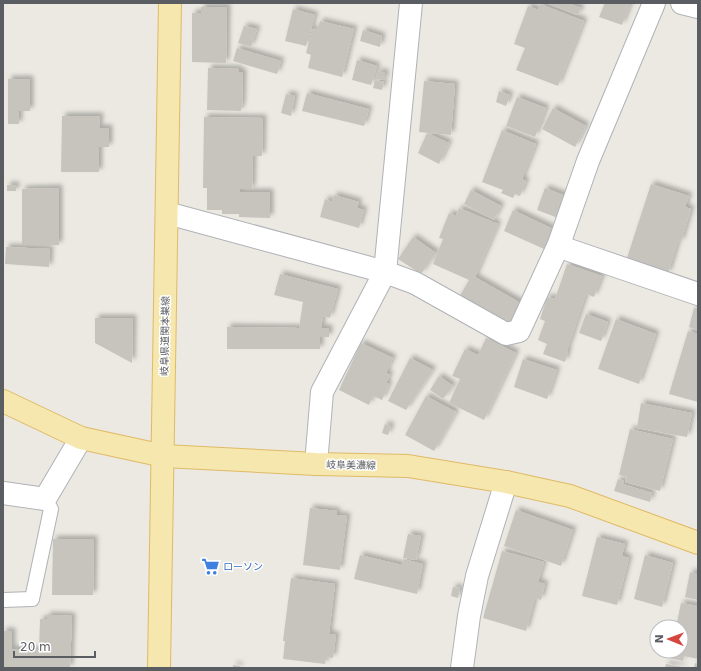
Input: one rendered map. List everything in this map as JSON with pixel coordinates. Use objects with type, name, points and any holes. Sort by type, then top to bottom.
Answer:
[{"type":"main road","name":"岐阜県道関本巣線","points":[[159,668],[164,456],[170,3]]},
{"type":"main road","name":"岐阜美濃線","points":[[3,401],[80,438],[164,456],[316,464],[408,466],[506,482],[570,496],[698,543]]},
{"type":"street","points":[[316,464],[322,392],[385,272],[411,3]]},
{"type":"street","points":[[167,213],[385,272],[415,283],[506,334],[519,331],[560,244],[588,161],[654,3]]},
{"type":"street","points":[[682,3],[698,7]]},
{"type":"street","points":[[560,244],[569,250],[698,294]]},
{"type":"street","points":[[3,493],[44,499],[80,438]]},
{"type":"street","points":[[462,668],[469,616],[477,576],[506,482]]},
{"type":"lane","points":[[3,600],[32,599],[51,509],[44,499]]},
{"type":"building","points":[[547,3],[567,3],[581,8],[578,15]]},
{"type":"building","points":[[605,3],[630,4],[622,25],[599,17]]},
{"type":"building","points":[[540,4],[584,21],[558,86],[516,70],[525,48],[514,44],[528,6],[538,10]]},
{"type":"building","points":[[201,7],[227,7],[226,63],[192,62],[192,13],[201,13]]},
{"type":"building","points":[[293,9],[315,15],[306,46],[285,41]]},
{"type":"building","points":[[320,21],[354,29],[342,77],[308,68],[311,55],[306,53],[312,29],[317,30]]},
{"type":"building","points":[[244,26],[257,29],[251,47],[238,43]]},
{"type":"building","points":[[363,30],[382,36],[380,47],[360,41]]},
{"type":"building","points":[[237,48],[281,61],[277,74],[233,61]]},
{"type":"building","points":[[357,60],[377,66],[371,85],[352,80]]},
{"type":"building","points":[[208,68],[239,69],[239,72],[243,72],[241,111],[207,110]]},
{"type":"building","points":[[377,72],[385,72],[385,80],[377,79]]},
{"type":"building","points":[[8,79],[30,79],[30,111],[19,111],[19,124],[8,124]]},
{"type":"building","points":[[375,80],[384,82],[382,90],[373,88]]},
{"type":"building","points":[[424,81],[455,84],[451,135],[419,132]]},
{"type":"building","points":[[499,91],[510,95],[506,106],[496,102]]},
{"type":"building","points":[[307,93],[369,109],[364,126],[302,111]]},
{"type":"building","points":[[286,94],[295,96],[291,116],[281,113]]},
{"type":"building","points":[[517,97],[546,108],[535,137],[506,126]]},
{"type":"building","points":[[553,108],[586,126],[575,147],[542,129]]},
{"type":"building","points":[[62,116],[100,116],[99,128],[109,128],[109,147],[99,147],[99,172],[61,172]]},
{"type":"building","points":[[204,117],[263,118],[262,156],[253,156],[252,189],[240,189],[239,192],[270,192],[270,218],[239,217],[239,214],[222,214],[222,210],[207,210],[207,188],[203,188]]},
{"type":"building","points":[[502,130],[536,144],[522,179],[526,181],[520,196],[515,194],[513,198],[501,193],[503,190],[482,182]]},
{"type":"building","points":[[427,133],[449,143],[439,164],[418,153]]},
{"type":"building","points":[[651,184],[689,196],[685,207],[691,209],[681,242],[678,241],[668,274],[626,261]]},
{"type":"building","points":[[7,185],[16,185],[16,191],[7,191]]},
{"type":"building","points":[[59,188],[59,245],[22,245],[22,189]]},
{"type":"building","points":[[545,188],[566,196],[558,218],[537,210]]},
{"type":"building","points":[[471,190],[501,206],[494,220],[464,204]]},
{"type":"building","points":[[334,195],[359,202],[357,208],[364,210],[359,228],[320,217],[325,199],[332,202]]},
{"type":"building","points":[[459,208],[498,224],[475,277],[524,305],[512,327],[457,301],[469,280],[433,264],[443,239],[439,238],[449,213],[456,216]]},
{"type":"building","points":[[513,210],[553,229],[544,249],[504,231]]},
{"type":"building","points":[[413,237],[436,253],[421,274],[398,259]]},
{"type":"building","points":[[6,247],[50,249],[49,267],[5,264]]},
{"type":"building","points":[[567,264],[602,276],[594,297],[586,294],[567,351],[565,362],[543,354],[547,344],[538,340],[545,321],[540,319],[547,297],[555,299]]},
{"type":"building","points":[[280,274],[338,289],[330,318],[323,316],[321,328],[329,328],[329,337],[320,337],[320,349],[227,349],[227,327],[299,328],[303,302],[274,295]]},
{"type":"building","points":[[694,308],[698,309],[698,330],[689,327]]},
{"type":"building","points":[[586,314],[608,322],[601,341],[579,333]]},
{"type":"building","points":[[95,318],[133,318],[132,363],[95,343]]},
{"type":"building","points":[[616,319],[656,334],[639,384],[598,369]]},
{"type":"building","points":[[688,331],[698,334],[698,402],[669,394]]},
{"type":"building","points":[[486,338],[516,353],[484,420],[449,403],[460,379],[452,376],[465,349],[478,355]]},
{"type":"building","points":[[361,343],[393,358],[386,373],[390,375],[386,383],[389,384],[382,400],[373,396],[369,405],[339,390]]},
{"type":"building","points":[[410,358],[433,370],[406,410],[388,401]]},
{"type":"building","points":[[523,359],[557,370],[547,399],[514,387]]},
{"type":"building","points":[[439,376],[453,386],[443,399],[430,390]]},
{"type":"building","points":[[426,396],[456,412],[434,451],[405,435]]},
{"type":"building","points":[[641,403],[692,413],[687,437],[637,428]]},
{"type":"building","points":[[385,424],[391,426],[388,435],[382,433]]},
{"type":"building","points":[[630,429],[673,439],[660,491],[625,482],[627,477],[619,475]]},
{"type":"building","points":[[618,479],[624,481],[623,484],[652,493],[650,502],[614,491]]},
{"type":"building","points":[[310,508],[337,511],[336,515],[347,516],[340,570],[303,565]]},
{"type":"building","points":[[516,510],[573,530],[561,566],[504,546]]},
{"type":"building","points":[[408,534],[421,536],[416,560],[403,558]]},
{"type":"building","points":[[597,537],[625,544],[622,556],[629,558],[617,605],[582,596]]},
{"type":"building","points":[[53,539],[94,539],[93,595],[52,595]]},
{"type":"building","points":[[502,551],[544,562],[538,582],[545,584],[541,600],[535,598],[526,631],[483,618]]},
{"type":"building","points":[[360,555],[402,565],[403,559],[423,564],[417,594],[354,579]]},
{"type":"building","points":[[645,555],[673,563],[662,607],[634,599]]},
{"type":"building","points":[[690,572],[698,574],[698,600],[685,597]]},
{"type":"building","points":[[291,578],[335,584],[329,634],[336,635],[333,658],[326,657],[325,664],[283,659],[285,641],[283,641]]},
{"type":"building","points":[[453,587],[460,588],[458,598],[451,596]]},
{"type":"building","points":[[681,603],[698,606],[698,659],[689,657],[689,619],[678,619]]},
{"type":"building","points":[[47,615],[72,616],[70,668],[3,668],[3,631],[12,631],[12,649],[39,650],[40,619],[47,619]]},
{"type":"building","points":[[695,663],[698,664],[698,668],[694,668]]},
{"type":"building","points":[[666,664],[683,667],[683,668],[665,668]]},
{"type":"building","points":[[233,665],[240,666],[240,668],[233,668]]},
{"type":"place","name":"ローソン","points":[[210,566]]}]
